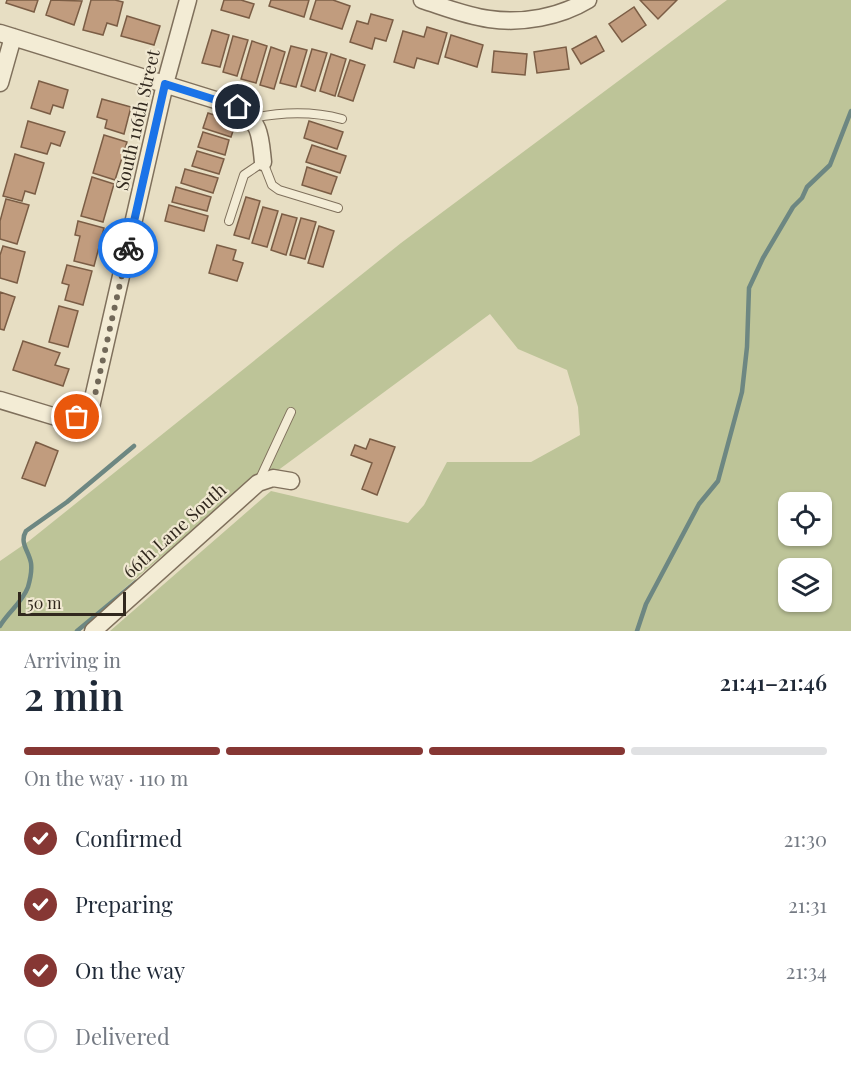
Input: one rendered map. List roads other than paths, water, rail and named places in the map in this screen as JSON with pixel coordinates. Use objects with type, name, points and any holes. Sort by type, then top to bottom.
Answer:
[{"type":"street","name":"South 116th Street","points":[[0,400],[66,420],[84,414],[91,407],[165,84],[188,0]]},
{"type":"street","points":[[422,0],[472,16],[509,21],[555,15],[575,8],[588,0]]},
{"type":"street","points":[[0,83],[6,35],[238,107],[253,118],[260,135],[263,162]]},
{"type":"street","points":[[258,483],[273,478],[291,481]]},
{"type":"street","name":"66th Lane South","points":[[93,631],[258,483]]},
{"type":"lane","points":[[253,118],[280,113],[324,114],[342,119]]},
{"type":"lane","points":[[229,221],[243,175],[263,162],[272,185],[279,190],[338,208]]},
{"type":"lane","points":[[258,483],[291,412]]},
{"type":"waterway","points":[[637,631],[646,604],[699,504],[718,481],[742,392],[747,347],[749,288],[763,258],[793,207],[802,198],[807,187],[830,165],[851,111]]},
{"type":"waterway","points":[[0,626],[28,587],[31,566],[24,543],[26,531],[67,502],[134,446]]},
{"type":"waterway","points":[[77,631],[136,582]]}]
